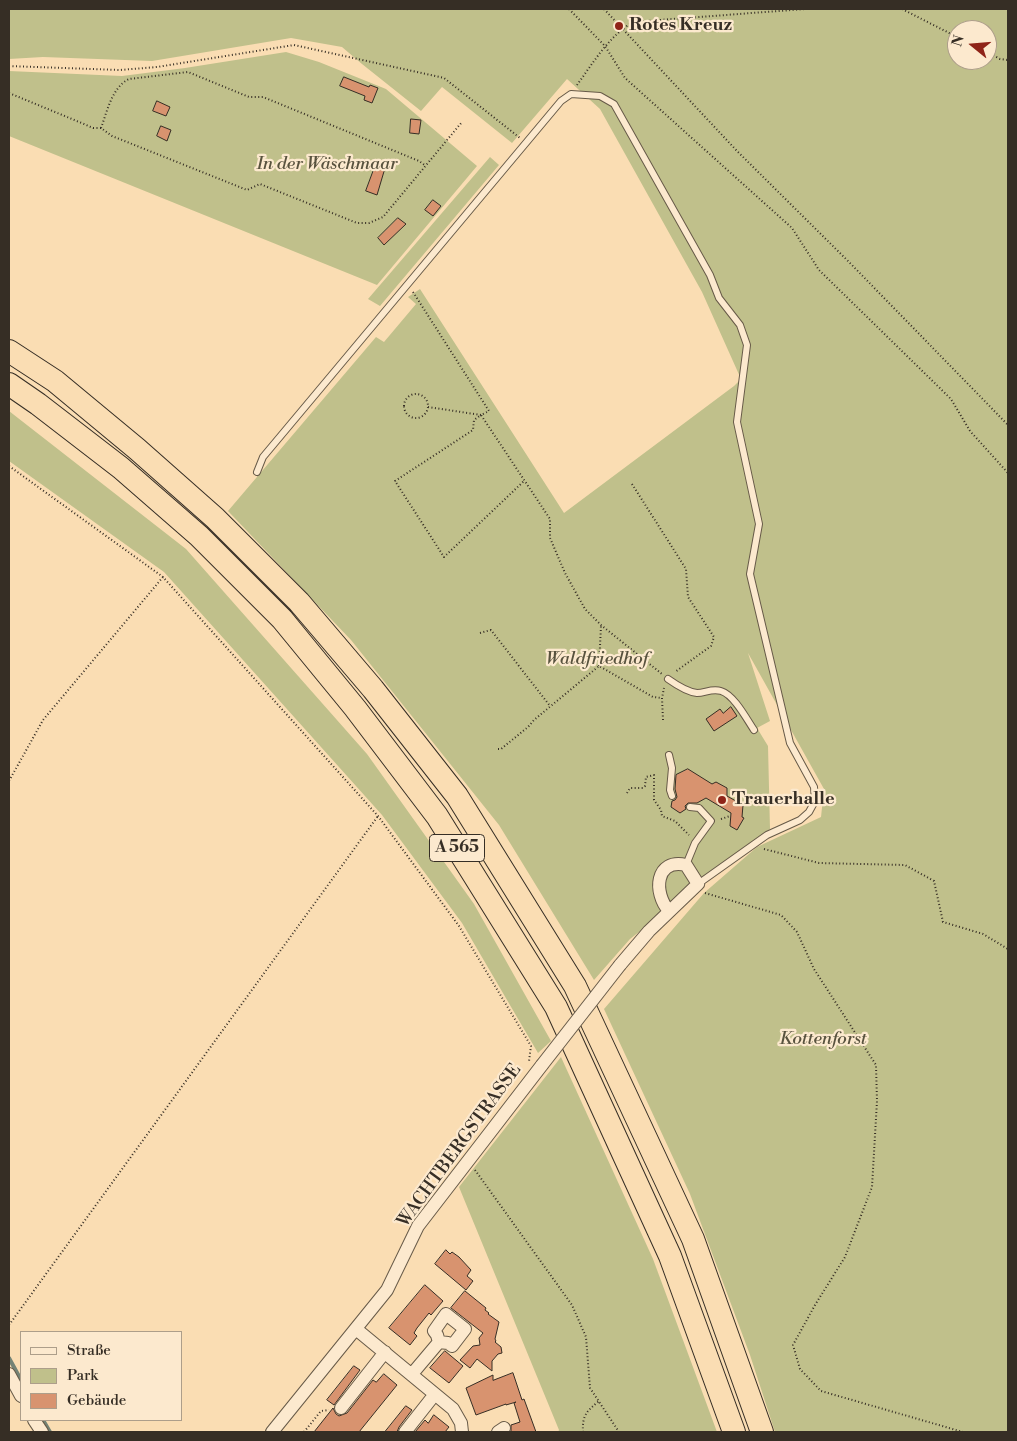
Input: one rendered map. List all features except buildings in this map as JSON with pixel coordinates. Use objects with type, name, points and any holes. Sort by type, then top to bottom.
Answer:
[{"type":"highway","name":"A 565","points":[[9,351],[55,381],[137,449],[215,518],[299,602],[373,689],[456,796],[575,986],[694,1239],[762,1432]]},
{"type":"highway","name":"A 565","points":[[9,384],[122,468],[199,536],[282,619],[355,708],[437,816],[556,1007],[670,1256],[734,1432]]},
{"type":"street","points":[[668,911],[662,903],[660,892],[659,882],[663,871],[677,863],[686,865],[698,884]]},
{"type":"street","name":"WACHTBERGSTRASSE","points":[[272,1432],[387,1290],[418,1226],[530,1080],[649,931],[698,884]]},
{"type":"street","points":[[356,1329],[453,1409],[461,1423],[462,1432]]},
{"type":"street","points":[[412,1374],[439,1342]]},
{"type":"street","points":[[341,1408],[385,1352]]},
{"type":"street","points":[[9,1374],[20,1394]]},
{"type":"street","points":[[405,1432],[435,1394]]},
{"type":"street","points":[[35,1421],[42,1432]]},
{"type":"lane","points":[[257,472],[263,457],[561,100],[571,94]]},
{"type":"lane","name":"WACHTBERGSTRASSE","points":[[571,94],[600,96],[614,104],[710,276],[719,298],[740,325],[747,344],[737,422],[759,524],[750,574],[790,743],[814,788],[815,801],[809,812],[800,820],[767,835],[698,884]]},
{"type":"lane","points":[[668,679],[694,692],[715,690],[726,694],[734,700],[754,730]]},
{"type":"lane","points":[[669,755],[672,768],[670,790],[672,796]]},
{"type":"lane","points":[[686,865],[695,843],[711,821],[699,808],[690,807]]},
{"type":"path","points":[[569,9],[605,46],[625,78],[792,228],[819,270],[951,400],[970,431],[1008,473]]},
{"type":"path","points":[[604,9],[737,151],[1008,425]]},
{"type":"path","points":[[571,94],[605,46],[623,28],[633,22],[805,9]]},
{"type":"path","points":[[902,9],[947,32]]},
{"type":"path","points":[[9,66],[120,70],[157,67],[294,45],[444,78],[526,143]]},
{"type":"path","points":[[101,128],[117,88],[123,82],[129,79],[188,72],[249,97],[263,97],[411,158],[426,166]]},
{"type":"path","points":[[9,93],[93,128],[101,128],[112,136],[246,190],[260,184],[357,223],[369,222],[383,217],[462,122]]},
{"type":"path","points":[[407,284],[489,411],[474,420],[473,430],[395,481],[444,557],[524,481]]},
{"type":"path","points":[[417,394],[425,398],[428,407],[425,414],[417,418],[408,415],[404,406],[408,397],[417,394]]},
{"type":"path","points":[[428,407],[481,416],[550,519],[550,538],[565,572],[585,609],[602,626],[668,679]]},
{"type":"path","points":[[9,466],[163,577],[378,816],[459,926],[531,1046],[527,1074],[530,1080]]},
{"type":"path","points":[[632,484],[686,569],[688,597],[714,637],[711,646],[673,674],[664,685],[662,698],[663,720]]},
{"type":"path","points":[[9,781],[43,720],[163,577]]},
{"type":"path","points":[[498,749],[508,744],[550,706],[599,666],[602,626]]},
{"type":"path","points":[[480,634],[491,630],[550,706]]},
{"type":"path","points":[[599,666],[653,697],[662,698]]},
{"type":"path","points":[[627,793],[630,788],[643,788],[646,777],[654,775],[654,800],[662,816],[675,821],[695,843]]},
{"type":"path","points":[[9,1325],[378,816]]},
{"type":"path","points":[[746,849],[757,847],[819,863],[905,865],[934,881],[943,922],[983,934],[1008,949]]},
{"type":"path","points":[[713,873],[704,893],[781,915],[797,932],[814,969],[876,1065],[872,1186],[844,1257],[793,1345],[800,1369],[821,1391],[963,1432]]},
{"type":"path","points":[[468,1160],[572,1305],[586,1337],[590,1388],[619,1432]]},
{"type":"path","points":[[583,1432],[582,1423],[586,1412],[599,1401]]},
{"type":"path","points":[[304,1432],[321,1411],[341,1408]]},
{"type":"green space","name":"Kottenforst","points":[[9,9],[1008,9],[1008,1432],[775,1432],[750,1355],[690,1194],[604,1009],[704,893],[757,847],[821,817],[824,789],[748,653],[770,721],[757,728],[768,746],[770,829],[630,939],[594,980],[499,825],[351,640],[228,511],[376,337],[384,342],[416,304],[408,297],[420,289],[564,513],[741,379],[702,292],[600,109],[567,79],[512,143],[442,87],[421,111],[342,47],[291,38],[152,61],[43,57],[9,59]]},
{"type":"green space","name":"In der Wäschmaar","points":[[286,52],[319,62],[386,89],[477,166],[377,285],[9,136],[9,71],[122,76]]},
{"type":"green space","points":[[490,157],[499,165],[380,306],[368,299]]},
{"type":"green space","points":[[9,411],[186,549],[367,754],[474,904],[551,1041],[538,1053],[462,923],[382,815],[164,572],[9,461]]},
{"type":"green space","points":[[561,1057],[653,1259],[717,1432],[558,1432],[559,1430],[459,1187]]},
{"type":"waterway","points":[[9,1358],[20,1378]]},
{"type":"waterway","points":[[44,1421],[50,1432]]},
{"type":"place","name":"Rotes Kreuz","points":[[619,26]]},
{"type":"place","name":"Trauerhalle","points":[[722,800]]},
{"type":"park label","name":"Waldfriedhof","points":[[597,660]]}]
